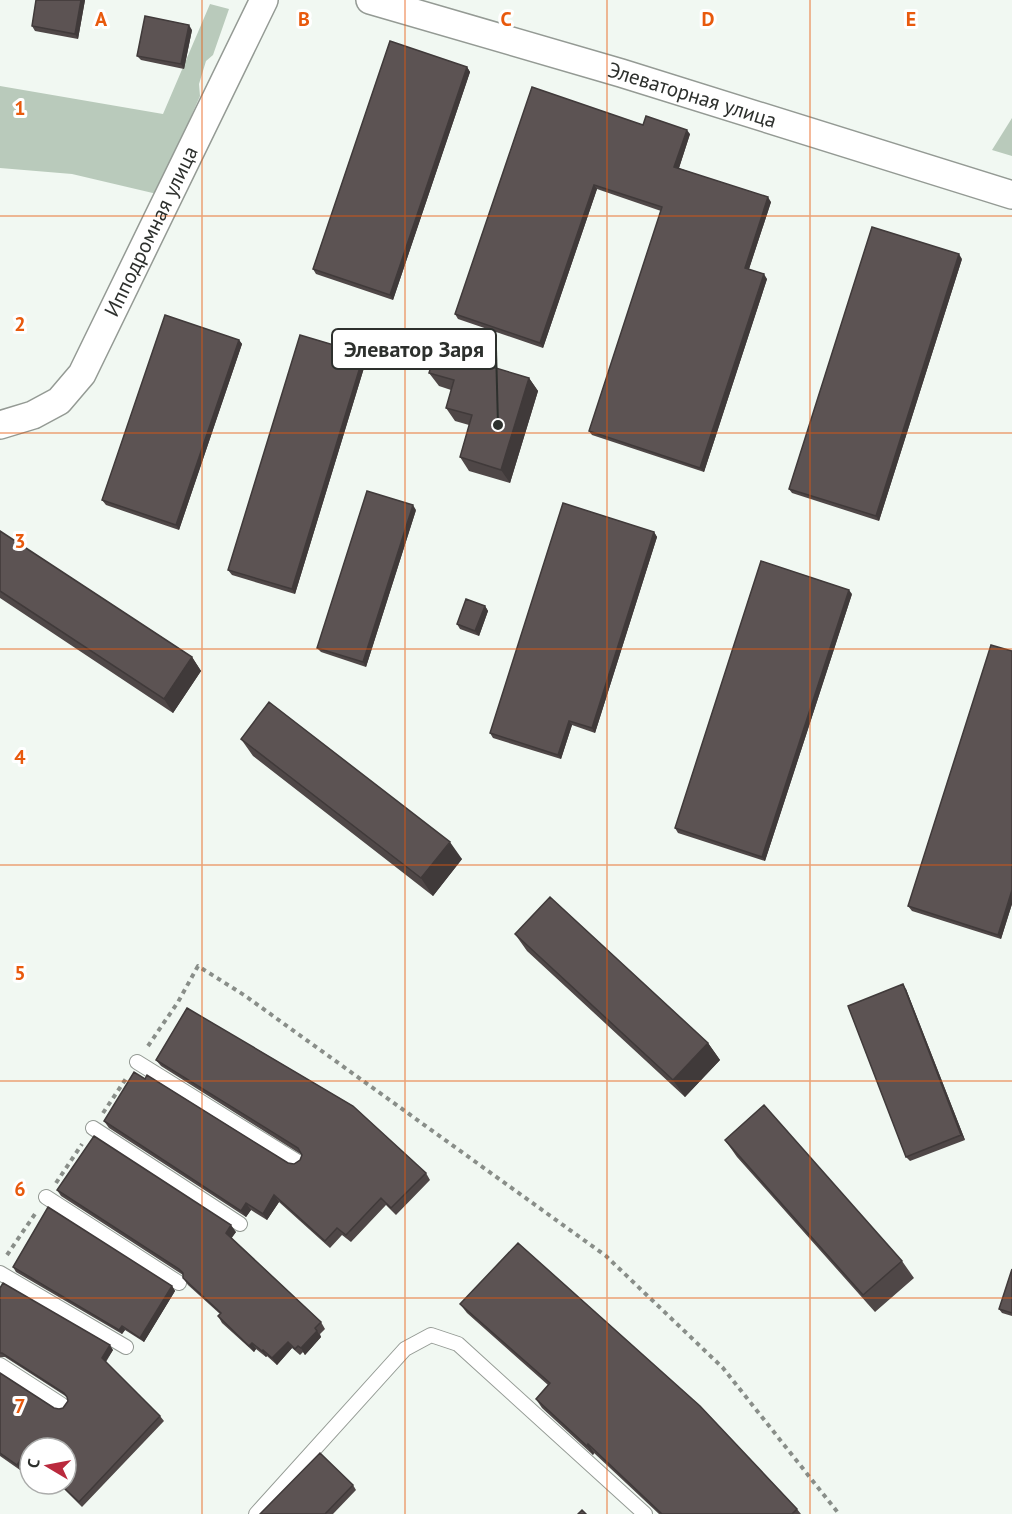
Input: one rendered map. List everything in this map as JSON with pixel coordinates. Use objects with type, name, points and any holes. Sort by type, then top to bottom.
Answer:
[{"type":"street","name":"Ипподромная улица","points":[[0,425],[33,415],[58,401],[82,374],[264,0]]},
{"type":"street","name":"Элеваторная улица","points":[[370,0],[621,73],[1012,195]]},
{"type":"lane","points":[[137,1062],[298,1162]]},
{"type":"lane","points":[[93,1128],[240,1224]]},
{"type":"lane","points":[[46,1197],[179,1283]]},
{"type":"lane","points":[[0,1273],[126,1347]]},
{"type":"lane","points":[[256,1514],[405,1348],[431,1335],[458,1344],[645,1514]]},
{"type":"lane","points":[[0,1365],[62,1406]]},
{"type":"path","points":[[7,1256],[178,1002],[198,966],[244,995],[606,1256],[723,1368],[840,1514]]},
{"type":"green space","points":[[210,4],[229,9],[213,55],[206,61],[199,84],[200,96],[157,194],[72,174],[0,168],[0,86],[163,114]]},
{"type":"green space","points":[[1012,118],[1012,156],[992,150]]},
{"type":"building","points":[[36,0],[81,0],[75,34],[32,26]]},
{"type":"building","points":[[145,16],[189,25],[181,64],[137,56]]},
{"type":"building","points":[[390,41],[467,67],[390,295],[313,269]]},
{"type":"building","points":[[532,87],[643,125],[646,116],[687,130],[674,167],[768,197],[745,268],[764,274],[700,468],[589,431],[662,207],[594,185],[540,343],[455,314]]},
{"type":"building","points":[[872,227],[959,254],[876,516],[789,489]]},
{"type":"building","points":[[165,315],[239,340],[176,525],[102,500]]},
{"type":"building","points":[[300,335],[364,354],[292,589],[228,570]]},
{"type":"building","points":[[436,350],[529,378],[501,470],[460,457],[472,415],[446,408],[454,380],[429,373]]},
{"type":"building","points":[[367,491],[413,505],[363,662],[317,648]]},
{"type":"building","points":[[563,503],[654,532],[592,728],[569,721],[558,755],[490,733]]},
{"type":"building","points":[[0,531],[192,657],[164,699],[0,591]]},
{"type":"building","points":[[761,561],[849,590],[762,857],[675,828]]},
{"type":"building","points":[[466,599],[485,606],[475,631],[457,624]]},
{"type":"building","points":[[991,645],[1012,651],[1012,890],[998,935],[908,906]]},
{"type":"building","points":[[269,702],[450,842],[421,878],[241,739]]},
{"type":"building","points":[[550,897],[708,1043],[673,1080],[515,934]]},
{"type":"building","points":[[903,984],[961,1135],[906,1157],[848,1006]]},
{"type":"building","points":[[187,1008],[353,1106],[426,1173],[391,1208],[381,1198],[346,1235],[337,1228],[325,1241],[274,1195],[263,1214],[246,1203],[241,1211],[104,1121],[134,1072],[145,1079],[147,1075],[288,1163],[294,1164],[300,1160],[302,1155],[298,1148],[156,1060]]},
{"type":"building","points":[[764,1105],[902,1261],[863,1295],[725,1140]]},
{"type":"building","points":[[94,1136],[231,1225],[226,1233],[321,1322],[315,1328],[317,1331],[301,1348],[298,1346],[295,1349],[288,1342],[272,1358],[252,1343],[249,1346],[218,1316],[221,1313],[183,1278],[183,1273],[179,1269],[57,1190]]},
{"type":"building","points":[[48,1207],[172,1286],[140,1338],[122,1326],[119,1330],[13,1267]]},
{"type":"building","points":[[518,1243],[700,1406],[797,1509],[792,1514],[662,1514],[588,1444],[587,1446],[536,1399],[550,1383],[460,1304]]},
{"type":"building","points":[[1012,1269],[1012,1313],[999,1309]]},
{"type":"building","points":[[3,1283],[110,1345],[102,1358],[160,1416],[79,1502],[73,1496],[78,1496],[78,1436],[18,1436],[17,1465],[0,1453],[0,1373],[54,1408],[63,1408],[68,1401],[64,1393],[0,1353],[0,1288]]},
{"type":"building","points":[[320,1453],[353,1485],[325,1514],[260,1514]]},
{"type":"place","name":"Элеватор Заря","points":[[498,425]]}]
